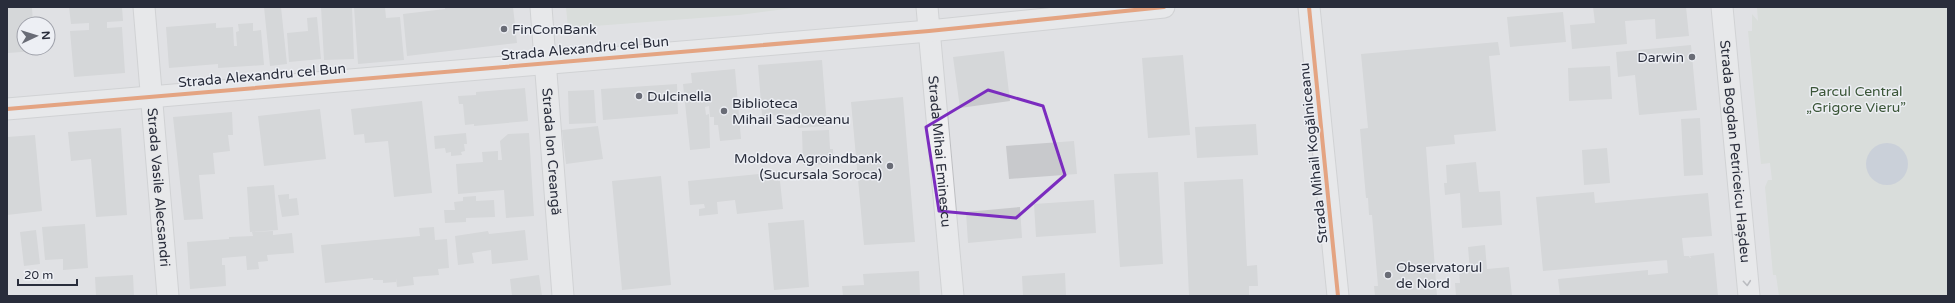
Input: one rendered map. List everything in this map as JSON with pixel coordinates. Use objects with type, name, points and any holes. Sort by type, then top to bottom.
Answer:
[{"type":"street","name":"Strada Vasile Alecsandri","points":[[144,7],[168,296]]},
{"type":"street","name":"Strada Ion Creangă","points":[[541,7],[563,296]]},
{"type":"street","name":"Strada Mihai Eminescu","points":[[927,7],[953,296]]},
{"type":"street","name":"Strada Alexandru cel Bun","points":[[7,109],[545,62],[929,31],[1164,7]]},
{"type":"street","name":"Strada Mihail Kogălniceanu","points":[[1309,7],[1338,296]]},
{"type":"street","name":"Strada Bogdan Petriceicu Hașdeu","points":[[1722,7],[1748,296]]},
{"type":"highlighted area","points":[[988,90],[1043,106],[1065,175],[1016,218],[939,211],[926,127]]},
{"type":"green space","points":[[566,7],[800,7],[739,15],[568,28]]},
{"type":"green space","name":"Parcul Central „Grigore Vieru”","points":[[1757,7],[1948,7],[1948,296],[1779,296],[1776,275],[1773,275],[1765,187],[1768,180],[1772,180],[1770,163],[1761,164],[1748,31],[1752,31],[1752,14],[1758,21]]},
{"type":"water","points":[[1883,143],[1891,143],[1902,149],[1908,160],[1908,168],[1902,179],[1891,185],[1883,185],[1872,179],[1866,168],[1866,160],[1872,149]]},
{"type":"building","points":[[7,7],[32,7],[33,16],[16,16],[16,52],[8,53]]},
{"type":"building","points":[[69,7],[122,7],[123,21],[107,22],[107,28],[122,27],[125,73],[74,77],[70,31],[89,30],[89,23],[71,24]]},
{"type":"building","points":[[264,7],[281,7],[287,64],[270,66]]},
{"type":"building","points":[[321,7],[352,7],[354,59],[324,60]]},
{"type":"building","points":[[354,7],[385,7],[386,18],[400,17],[404,60],[358,64]]},
{"type":"building","points":[[445,7],[513,7],[517,43],[407,56],[403,14],[445,9]]},
{"type":"building","points":[[1593,7],[1686,7],[1689,36],[1656,39],[1655,19],[1625,21],[1627,44],[1572,49],[1570,25],[1595,23]]},
{"type":"building","points":[[1563,12],[1566,42],[1510,47],[1507,17]]},
{"type":"building","points":[[317,17],[321,59],[289,62],[287,33],[308,31],[307,18]]},
{"type":"building","points":[[216,23],[216,28],[233,27],[234,46],[237,46],[236,32],[239,31],[238,24],[253,23],[253,31],[261,30],[264,65],[218,68],[218,64],[169,68],[166,27]]},
{"type":"building","points":[[1498,42],[1500,55],[1489,56],[1496,131],[1454,135],[1455,144],[1426,147],[1437,296],[1375,296],[1374,286],[1378,286],[1372,215],[1369,215],[1368,198],[1366,198],[1360,129],[1368,128],[1361,54]]},
{"type":"building","points":[[1691,45],[1697,110],[1639,115],[1635,75],[1618,77],[1616,52]]},
{"type":"building","points":[[1004,51],[1010,101],[960,108],[953,57]]},
{"type":"building","points":[[1183,55],[1190,135],[1148,138],[1142,58]]},
{"type":"building","points":[[822,60],[827,126],[798,128],[797,114],[762,116],[758,65]]},
{"type":"building","points":[[1610,66],[1612,99],[1569,101],[1568,68]]},
{"type":"building","name":"Biblioteca Mihail Sadoveanu","points":[[735,69],[741,139],[720,141],[718,125],[714,125],[714,117],[710,117],[709,106],[705,107],[706,115],[709,114],[710,148],[690,150],[683,84],[692,83],[691,73]]},
{"type":"building","points":[[677,84],[678,114],[603,120],[601,89]]},
{"type":"building","points":[[525,88],[528,121],[474,126],[474,124],[465,125],[463,104],[459,104],[458,96],[476,95],[476,92]]},
{"type":"building","points":[[594,90],[596,123],[569,124],[568,91]]},
{"type":"building","points":[[903,97],[915,242],[864,245],[851,102]]},
{"type":"building","points":[[422,101],[432,193],[394,197],[388,141],[365,143],[364,134],[354,135],[351,109]]},
{"type":"building","points":[[320,109],[326,159],[264,166],[258,116]]},
{"type":"building","points":[[232,112],[233,135],[228,135],[230,151],[213,153],[215,174],[199,175],[203,219],[184,220],[173,117]]},
{"type":"building","points":[[1700,118],[1703,175],[1684,176],[1681,119]]},
{"type":"building","points":[[1256,124],[1258,155],[1197,158],[1195,127]]},
{"type":"building","points":[[598,126],[603,159],[566,164],[562,130]]},
{"type":"building","points":[[121,128],[127,215],[96,217],[91,159],[71,161],[68,132]]},
{"type":"building","points":[[829,130],[830,149],[833,149],[833,164],[803,165],[802,131]]},
{"type":"building","points":[[466,133],[467,144],[464,144],[465,151],[461,152],[462,155],[451,156],[451,152],[446,153],[445,148],[435,149],[434,136]]},
{"type":"building","points":[[529,133],[534,216],[506,218],[504,190],[458,194],[456,164],[483,162],[482,152],[498,151],[498,160],[502,160],[500,141],[508,134]]},
{"type":"building","points":[[35,135],[42,211],[7,215],[7,137]]},
{"type":"building","points":[[1074,141],[1077,174],[1009,179],[1006,146]]},
{"type":"building","points":[[1607,148],[1610,183],[1584,185],[1582,150]]},
{"type":"building","points":[[1476,162],[1479,192],[1500,191],[1502,225],[1462,228],[1460,193],[1445,195],[1444,183],[1447,183],[1446,165]]},
{"type":"building","points":[[779,172],[783,209],[737,214],[735,200],[717,202],[718,214],[699,216],[699,209],[705,208],[704,204],[690,205],[688,181]]},
{"type":"building","points":[[1158,172],[1163,264],[1120,267],[1114,174]]},
{"type":"building","points":[[661,176],[671,285],[622,290],[612,181]]},
{"type":"building","points":[[1243,179],[1247,266],[1257,265],[1258,286],[1249,286],[1249,296],[1189,296],[1184,182]]},
{"type":"building","points":[[274,185],[278,230],[250,232],[247,187]]},
{"type":"building","points":[[1594,192],[1595,203],[1708,193],[1712,236],[1682,238],[1684,256],[1689,256],[1690,258],[1543,271],[1536,197]]},
{"type":"building","points":[[289,194],[289,199],[297,198],[299,215],[282,217],[278,195]]},
{"type":"building","points":[[476,196],[476,201],[494,200],[495,217],[466,218],[466,222],[445,223],[444,210],[455,210],[454,202],[463,201],[463,197]]},
{"type":"building","points":[[1094,200],[1096,233],[1036,237],[1034,204]]},
{"type":"building","points":[[1020,207],[1022,238],[968,243],[966,212]]},
{"type":"building","points":[[804,220],[809,287],[774,290],[768,223]]},
{"type":"building","points":[[85,224],[88,268],[63,270],[63,259],[45,260],[42,227]]},
{"type":"building","points":[[434,227],[435,240],[447,239],[449,268],[438,269],[439,275],[413,277],[414,285],[397,287],[396,278],[396,282],[383,283],[383,280],[373,280],[373,278],[325,283],[321,245],[420,236],[419,228]]},
{"type":"building","points":[[36,230],[40,264],[24,266],[20,232]]},
{"type":"building","points":[[525,230],[528,260],[492,264],[491,250],[472,253],[474,263],[458,265],[455,236],[488,231],[489,234]]},
{"type":"building","points":[[273,231],[273,235],[292,233],[294,253],[267,255],[268,261],[258,262],[259,269],[247,270],[246,256],[222,258],[222,265],[225,265],[226,286],[190,289],[187,242],[253,236],[252,232]]},
{"type":"building","points":[[1485,245],[1487,269],[1509,267],[1512,296],[1456,296],[1455,283],[1460,283],[1459,271],[1470,271],[1468,247]]},
{"type":"building","points":[[1714,253],[1718,296],[1560,296],[1558,279],[1648,270],[1648,275],[1668,273],[1667,260],[1691,258],[1690,256]]},
{"type":"building","points":[[919,271],[920,296],[843,296],[842,286],[864,285],[863,274]]},
{"type":"building","points":[[1065,273],[1066,296],[1023,296],[1022,276]]},
{"type":"building","points":[[133,275],[134,296],[96,296],[95,277]]},
{"type":"building","points":[[539,275],[542,296],[512,296],[510,279]]},
{"type":"cycle path","points":[[7,109],[929,31],[1164,7]]},
{"type":"cycle path","points":[[1309,7],[1338,296]]},
{"type":"place","name":"FinComBank","points":[[504,29]]},
{"type":"place","name":"Darwin","points":[[1692,57]]},
{"type":"place","name":"Dulcinella","points":[[639,96]]},
{"type":"place","name":"Biblioteca Mihail Sadoveanu","points":[[724,111]]},
{"type":"place","name":"Moldova Agroindbank (Sucursala Soroca)","points":[[890,166]]},
{"type":"place","name":"Observatorul de Nord","points":[[1388,275]]}]
